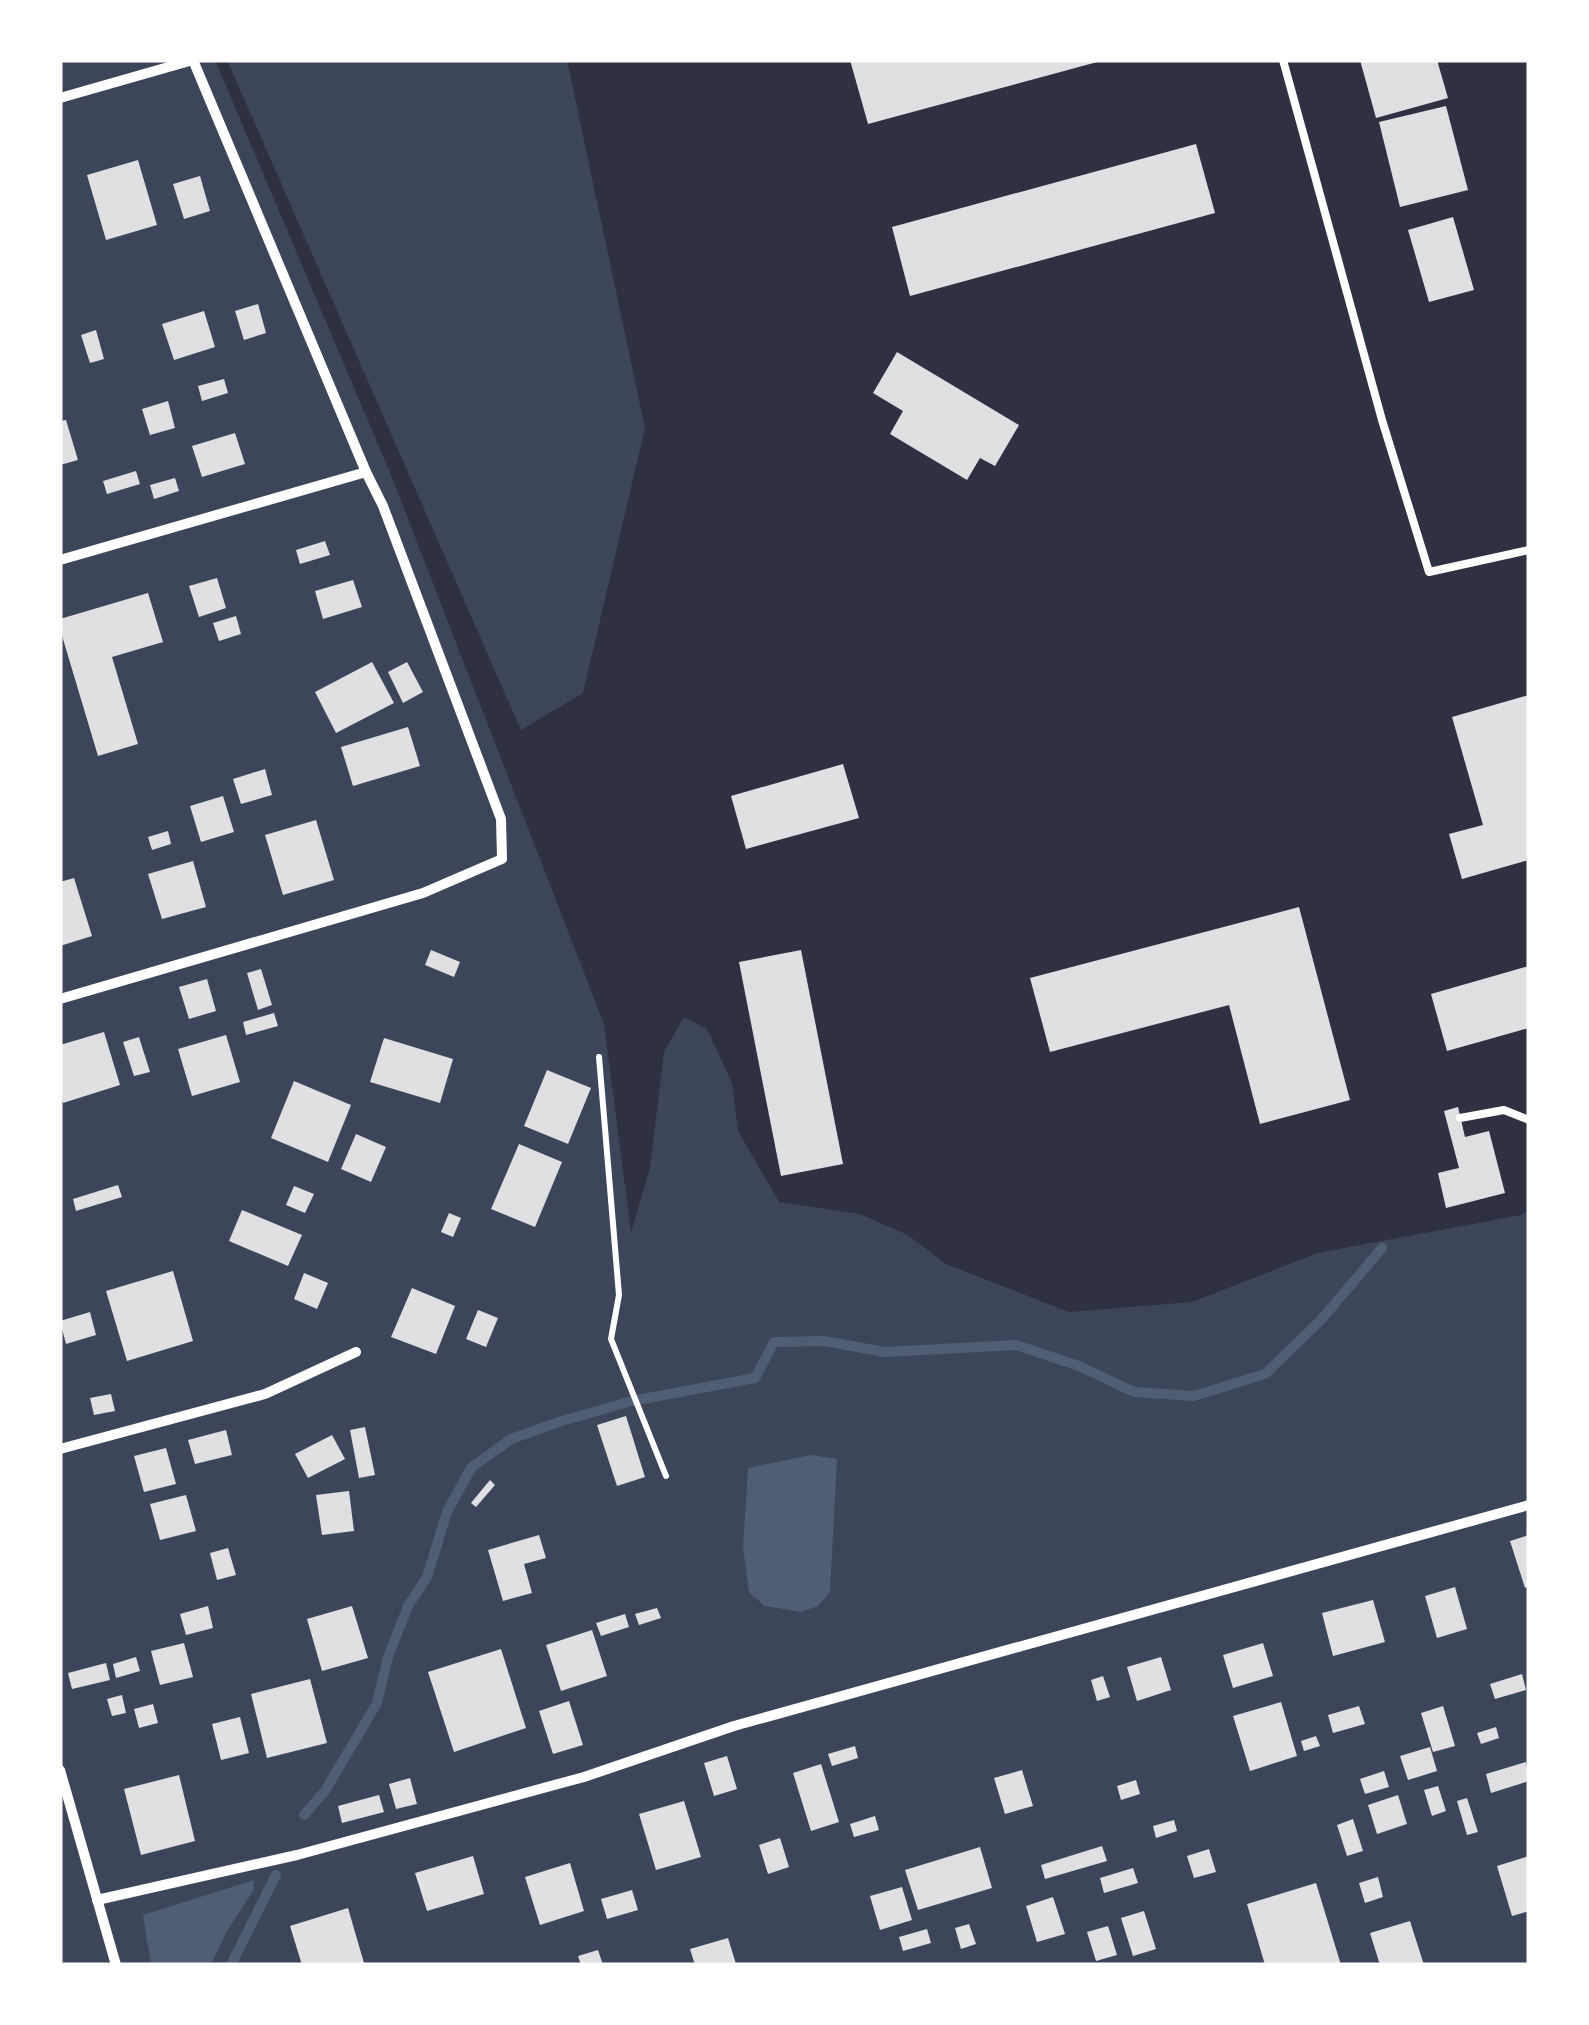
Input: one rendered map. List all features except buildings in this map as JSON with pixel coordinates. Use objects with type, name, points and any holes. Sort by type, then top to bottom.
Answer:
[{"type":"street","points":[[60,98],[193,60],[383,506],[500,819],[502,860],[423,893],[60,1000]]},
{"type":"street","points":[[60,560],[366,472]]},
{"type":"street","points":[[60,1449],[265,1394],[356,1352]]},
{"type":"street","points":[[97,1900],[297,1855],[584,1777],[734,1726],[1529,1505]]},
{"type":"street","points":[[60,1770],[116,1965]]},
{"type":"lane","points":[[1283,60],[1382,420],[1429,572],[1529,550]]},
{"type":"lane","points":[[1460,1118],[1504,1110],[1529,1120]]},
{"type":"path","points":[[599,1057],[619,1295],[611,1338],[666,1476]]},
{"type":"shaded area","points":[[60,60],[215,60],[391,475],[604,1024],[631,1232],[650,1168],[664,1052],[684,1017],[707,1029],[732,1083],[738,1131],[779,1202],[860,1214],[908,1235],[946,1264],[1069,1312],[1192,1302],[1317,1253],[1521,1215],[1529,1210],[1529,1965],[60,1965]]},
{"type":"shaded area","points":[[227,60],[567,60],[645,428],[583,693],[521,730]]},
{"type":"shaded area","points":[[811,1455],[837,1459],[830,1592],[818,1606],[801,1612],[765,1606],[749,1592],[743,1547],[748,1468]]},
{"type":"shaded area","points":[[254,1880],[253,1891],[211,1965],[151,1965],[143,1915]]},
{"type":"waterway","points":[[304,1815],[325,1791],[377,1703],[388,1657],[408,1606],[427,1577],[447,1512],[471,1468],[511,1439],[632,1401],[755,1378],[774,1342],[824,1341],[885,1352],[1016,1345],[1079,1366],[1134,1392],[1194,1396],[1265,1374],[1321,1320],[1382,1248]]},
{"type":"waterway","points":[[231,1965],[276,1875]]}]
